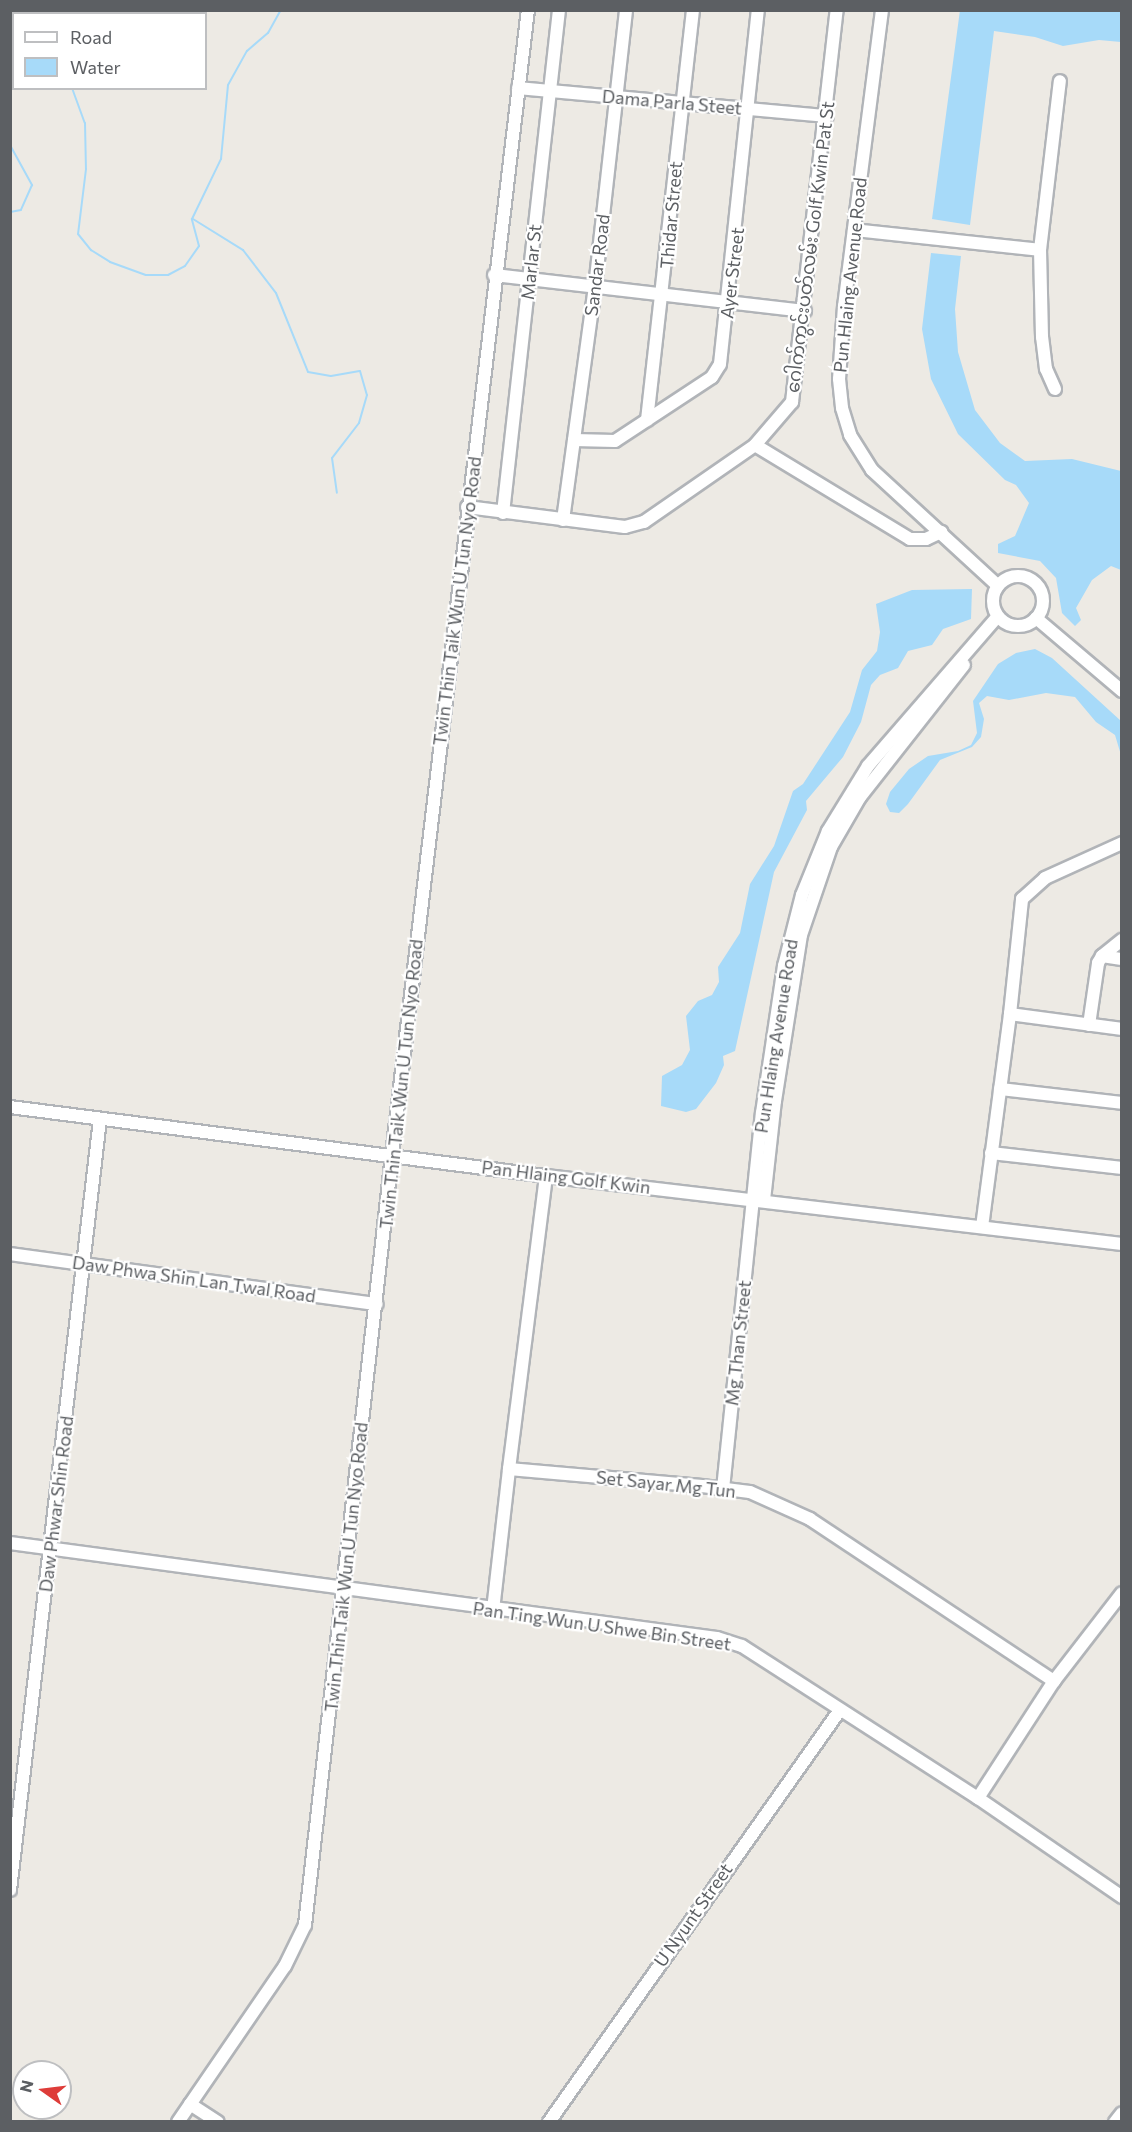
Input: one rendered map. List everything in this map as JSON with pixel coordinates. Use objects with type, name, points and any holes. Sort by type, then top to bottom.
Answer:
[{"type":"street","name":"Twin Thin Taik Wun U Tun Nyo Road","points":[[178,2121],[285,1966],[305,1925],[494,275],[528,10]]},
{"type":"street","name":"Marlar St","points":[[503,513],[559,10]]},
{"type":"street","name":"Sandar Road","points":[[563,520],[595,287],[626,10]]},
{"type":"street","name":"Thidar Street","points":[[647,420],[664,295],[693,10]]},
{"type":"street","name":"Ayer Street","points":[[574,440],[615,441],[711,376],[720,364],[729,302],[758,10]]},
{"type":"street","name":"ဂေါက်ကွင်းပတ်လမ်း Golf Kwin Pat St","points":[[467,507],[625,527],[644,522],[754,445],[792,402],[805,311],[837,10]]},
{"type":"street","name":"Pun Hlaing Avenue Road","points":[[882,10],[840,357],[842,408],[850,435],[872,470],[998,586]]},
{"type":"street","points":[[1055,389],[1046,369],[1042,337],[1040,250],[1059,81]]},
{"type":"street","name":"Dama Parla Steet","points":[[518,88],[827,116]]},
{"type":"street","points":[[854,230],[1040,250]]},
{"type":"street","points":[[494,275],[805,311]]},
{"type":"street","points":[[754,445],[901,534],[926,539],[941,532]]},
{"type":"street","points":[[1019,575],[1033,580],[1044,598],[1036,618],[1020,626],[1000,619],[992,602],[998,586],[1008,577],[1019,575]]},
{"type":"street","points":[[1036,618],[1122,691]]},
{"type":"street","name":"Pun Hlaing Avenue Road","points":[[758,1199],[801,934],[831,848],[860,797],[1000,619]]},
{"type":"street","points":[[982,1227],[1010,1014],[1022,899],[1045,879],[1122,843]]},
{"type":"street","points":[[1089,1024],[1102,956],[1122,940]]},
{"type":"street","points":[[1102,956],[1122,958]]},
{"type":"street","points":[[1010,1014],[1122,1029]]},
{"type":"street","points":[[1000,1089],[1122,1103]]},
{"type":"street","name":"Pan Hlaing Golf Kwin","points":[[10,1107],[546,1176],[758,1199],[1122,1244]]},
{"type":"street","name":"Daw Phwar Shin Road","points":[[10,1890],[100,1119]]},
{"type":"street","points":[[991,1153],[1122,1168]]},
{"type":"street","points":[[493,1610],[546,1176]]},
{"type":"street","name":"Mg Than Street","points":[[723,1489],[758,1199]]},
{"type":"street","name":"Daw Phwa Shin Lan Twal Road","points":[[10,1254],[377,1304]]},
{"type":"street","name":"Set Sayar Mg Tun","points":[[509,1469],[750,1492],[810,1519],[1054,1682]]},
{"type":"street","name":"Pan Ting Wun U Shwe Bin Street","points":[[10,1543],[344,1590],[717,1638],[742,1646],[978,1798],[1122,1897]]},
{"type":"street","points":[[978,1798],[1054,1682],[1122,1593]]},
{"type":"street","name":"U Nyunt Street","points":[[549,2121],[840,1710]]},
{"type":"street","points":[[190,2104],[218,2121]]},
{"type":"street","points":[[1115,2121],[1122,2113]]},
{"type":"water","points":[[960,10],[1122,11],[1121,42],[1099,40],[1063,46],[1035,37],[994,31],[970,225],[932,219]]},
{"type":"water","points":[[931,253],[961,256],[955,309],[958,352],[975,410],[1000,443],[1025,461],[1072,459],[1121,471],[1121,570],[1111,566],[1092,580],[1076,608],[1081,620],[1075,626],[1062,613],[1056,578],[1040,561],[998,553],[998,544],[1015,536],[1029,503],[1016,485],[1005,480],[958,434],[931,379],[922,329]]},
{"type":"water","points":[[972,589],[971,619],[943,629],[932,645],[908,651],[898,668],[880,675],[871,685],[861,722],[843,757],[806,801],[807,810],[774,872],[735,1051],[723,1056],[724,1065],[716,1083],[696,1109],[686,1112],[661,1106],[662,1076],[682,1065],[690,1050],[686,1016],[698,1001],[712,995],[719,982],[718,967],[740,933],[750,884],[774,846],[793,791],[803,784],[850,712],[862,670],[877,651],[880,632],[876,604],[912,590]]},
{"type":"water","points":[[1035,649],[1052,658],[1121,721],[1121,755],[1115,735],[1096,722],[1075,697],[1046,693],[1009,700],[987,696],[979,703],[984,719],[981,737],[972,747],[940,760],[908,804],[899,813],[890,812],[886,804],[890,792],[909,769],[928,756],[958,751],[971,745],[977,733],[973,701],[998,664],[1016,653]]},
{"type":"waterway","points":[[73,90],[85,123],[86,169],[78,234],[91,250],[110,262],[146,275],[168,275],[185,266],[199,246],[192,219],[221,159],[228,85],[247,51],[268,33],[281,10]]},
{"type":"waterway","points":[[10,145],[32,185],[21,210],[10,212]]},
{"type":"waterway","points":[[193,219],[243,250],[276,293],[308,372],[331,376],[360,371],[367,395],[359,423],[332,458],[337,493]]}]
